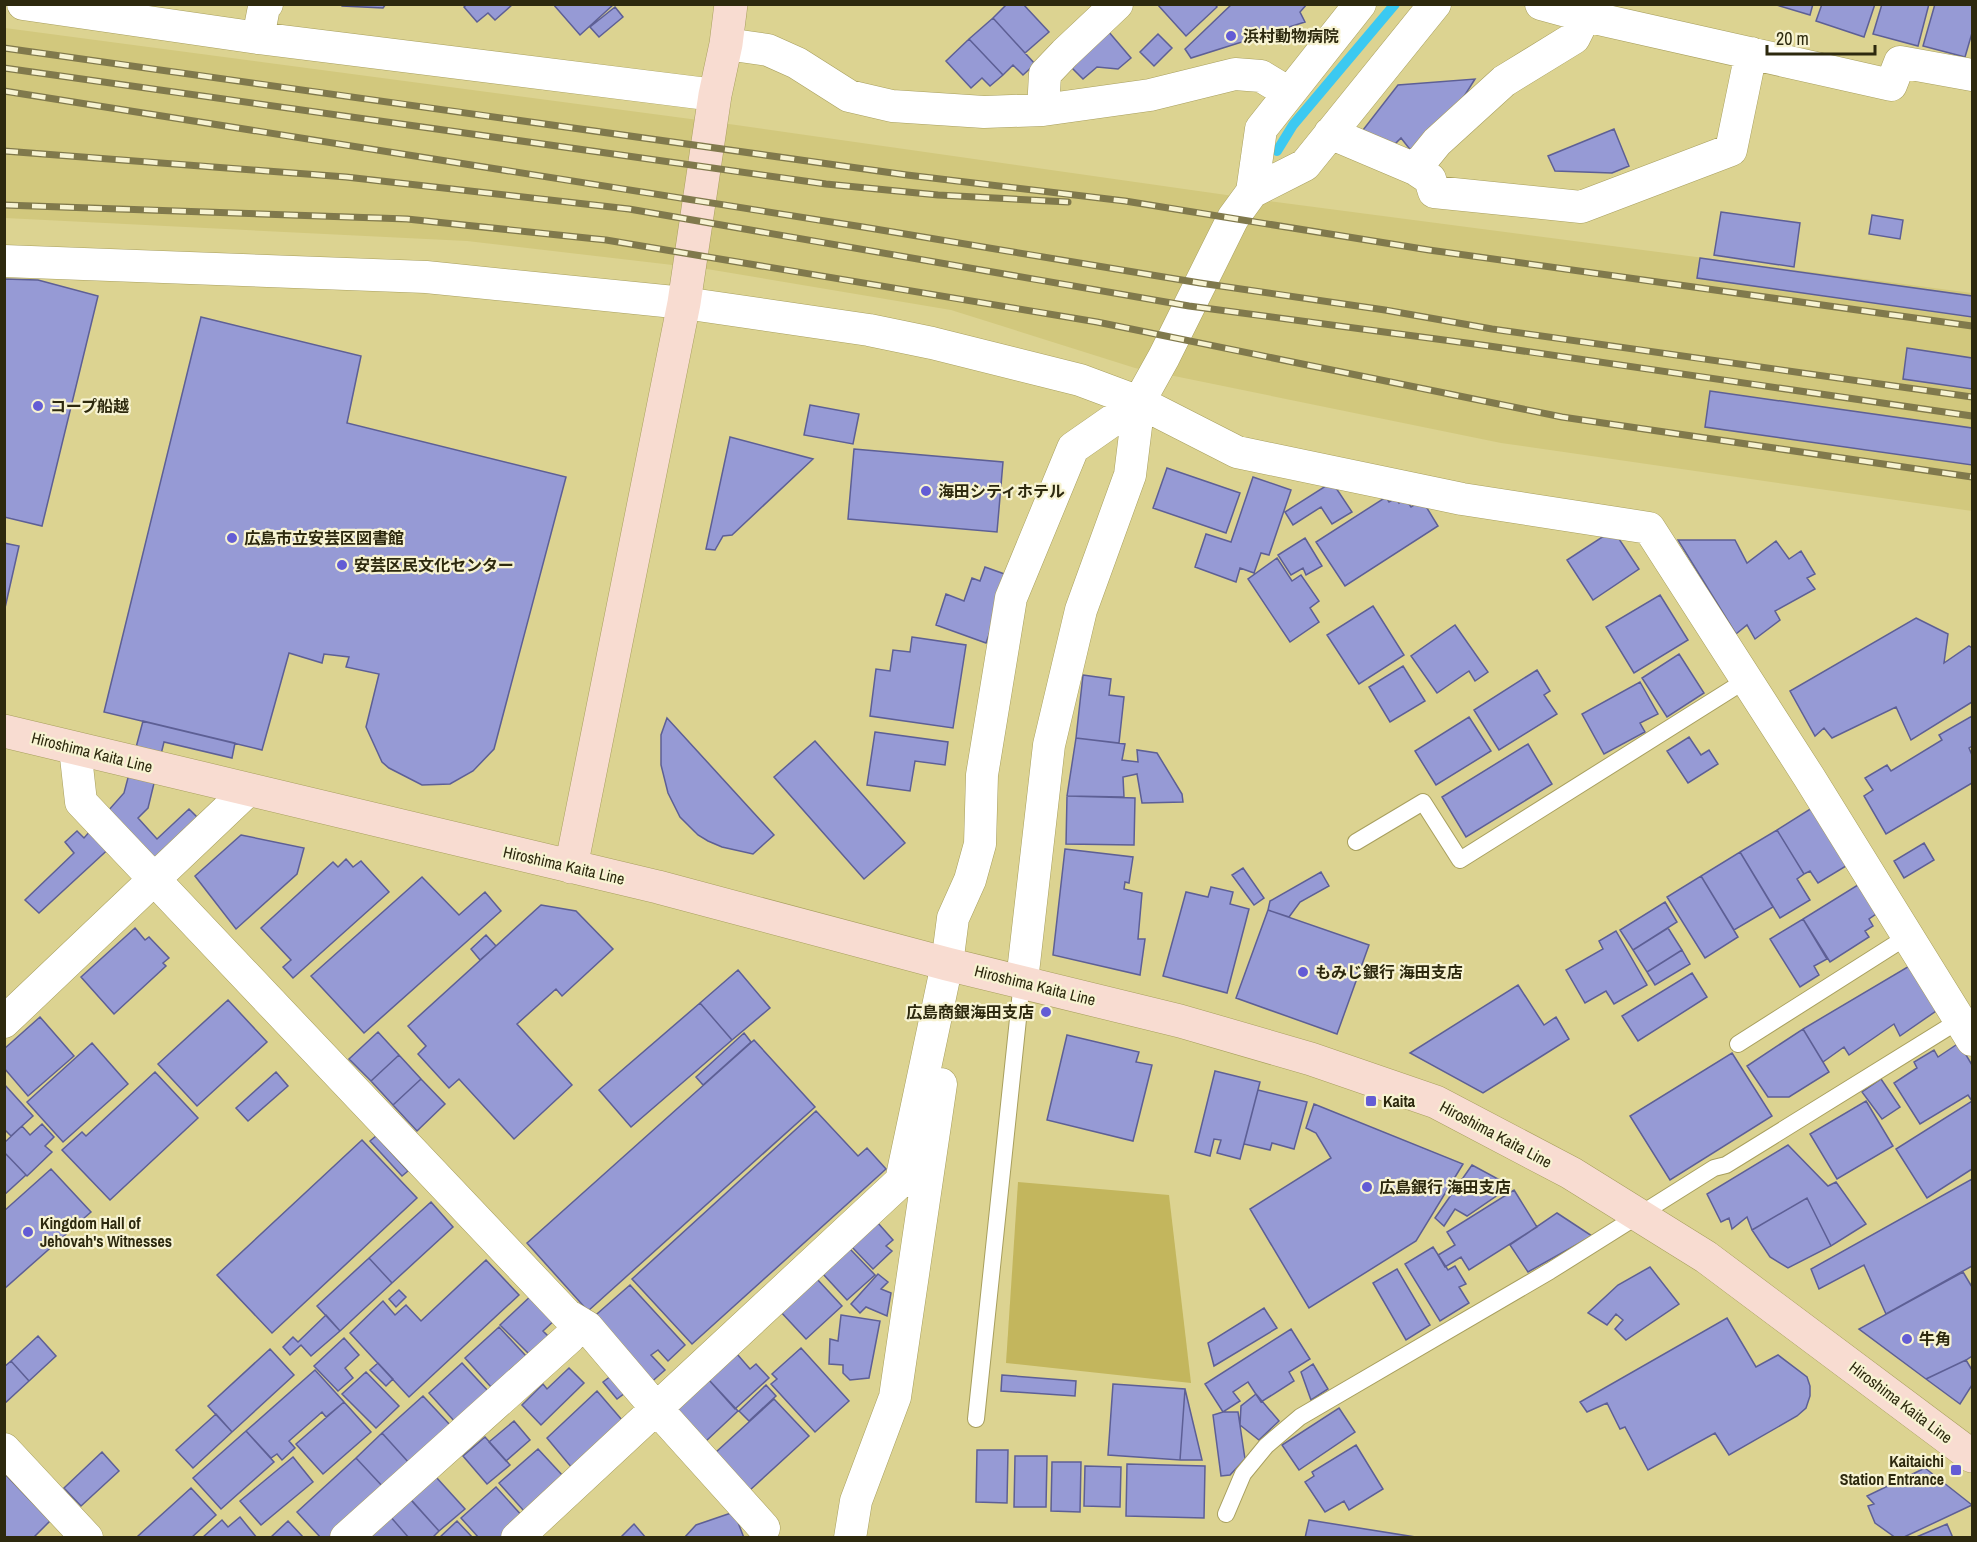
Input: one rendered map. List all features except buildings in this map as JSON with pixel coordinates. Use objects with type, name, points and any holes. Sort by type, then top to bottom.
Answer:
[{"type":"main road","points":[[571,867],[684,303],[715,95],[726,44],[730,4]]},
{"type":"main road","name":"Hiroshima Kaita Line","points":[[4,731],[658,887],[955,966],[1180,1021],[1311,1059],[1436,1102],[1571,1173],[1706,1257],[1972,1455]]},
{"type":"street","points":[[23,4],[74,8],[258,38],[715,95]]},
{"type":"street","points":[[258,38],[264,7],[267,4]]},
{"type":"street","points":[[1043,110],[1045,74],[1065,52],[1117,4]]},
{"type":"street","points":[[1252,192],[1261,129],[1342,19],[1360,4]]},
{"type":"street","points":[[1014,980],[1049,745],[1081,610],[1130,475],[1139,402],[1233,218],[1252,192],[1305,165],[1435,4]]},
{"type":"street","points":[[1541,4],[1891,85],[1900,62],[1972,75]]},
{"type":"street","points":[[1415,169],[1437,142],[1504,81],[1574,38],[1585,16]]},
{"type":"street","points":[[726,44],[768,51],[797,63],[849,96],[892,106],[984,112],[1043,110],[1150,95],[1235,74],[1261,76],[1289,93]]},
{"type":"street","points":[[1330,133],[1415,169],[1430,179],[1434,192],[1581,207],[1731,150],[1751,53]]},
{"type":"street","points":[[4,261],[426,278],[684,303],[869,330],[932,343],[1080,380],[1139,402],[1237,452],[1462,499],[1649,528],[1966,1030]]},
{"type":"street","points":[[517,1538],[901,1181],[937,1009],[955,966],[953,918],[970,880],[980,844],[982,775],[1011,598],[1073,448],[1139,402]]},
{"type":"street","points":[[75,748],[81,801],[567,1315],[587,1327],[764,1528]]},
{"type":"street","points":[[4,1022],[248,790]]},
{"type":"street","points":[[850,1538],[856,1501],[895,1397],[947,1047],[937,1009]]},
{"type":"street","points":[[346,1538],[581,1324]]},
{"type":"street","points":[[4,1449],[87,1538]]},
{"type":"lane","points":[[1356,843],[1423,802],[1460,860],[1746,680]]},
{"type":"lane","points":[[1738,1044],[1908,936]]},
{"type":"lane","points":[[975,1419],[1014,980]]},
{"type":"lane","points":[[1226,1514],[1243,1474],[1266,1446],[1300,1417],[1550,1271],[1714,1168],[1726,1165],[1966,1030]]},
{"type":"shaded area","points":[[5,28],[736,125],[1276,202],[1972,293],[1972,511],[1501,443],[1135,368],[951,310],[707,269],[467,241],[5,218]]},
{"type":"shaded area","points":[[1018,1182],[1169,1195],[1191,1383],[1006,1363]]},
{"type":"waterway","points":[[1277,151],[1293,125],[1395,4]]},
{"type":"railway","points":[[4,48],[907,175],[1125,201],[1429,250],[1972,326]]},
{"type":"railway","points":[[4,68],[826,184],[938,195],[1068,202]]},
{"type":"railway","points":[[4,91],[863,227],[1200,283],[1385,310],[1492,329],[1972,397]]},
{"type":"railway","points":[[4,151],[346,177],[629,209],[1189,306],[1489,346],[1972,416]]},
{"type":"railway","points":[[4,205],[407,219],[606,240],[1097,322],[1562,417],[1972,477]]},
{"type":"place","name":"浜村動物病院","points":[[1231,36]]},
{"type":"place","name":"コープ船越","points":[[38,406]]},
{"type":"place","name":"海田シティホテル","points":[[926,491]]},
{"type":"place","name":"広島市立安芸区図書館","points":[[232,538]]},
{"type":"place","name":"安芸区民文化センター","points":[[342,565]]},
{"type":"place","name":"もみじ銀行 海田支店","points":[[1303,972]]},
{"type":"place","name":"広島商銀海田支店","points":[[1046,1012]]},
{"type":"place","name":"Kaita","points":[[1371,1101]]},
{"type":"place","name":"広島銀行 海田支店","points":[[1367,1187]]},
{"type":"place","name":"Kingdom Hall of Jehovah's Witnesses","points":[[28,1232]]},
{"type":"place","name":"牛角","points":[[1907,1339]]},
{"type":"place","name":"Kaitaichi Station Entrance","points":[[1956,1470]]}]
